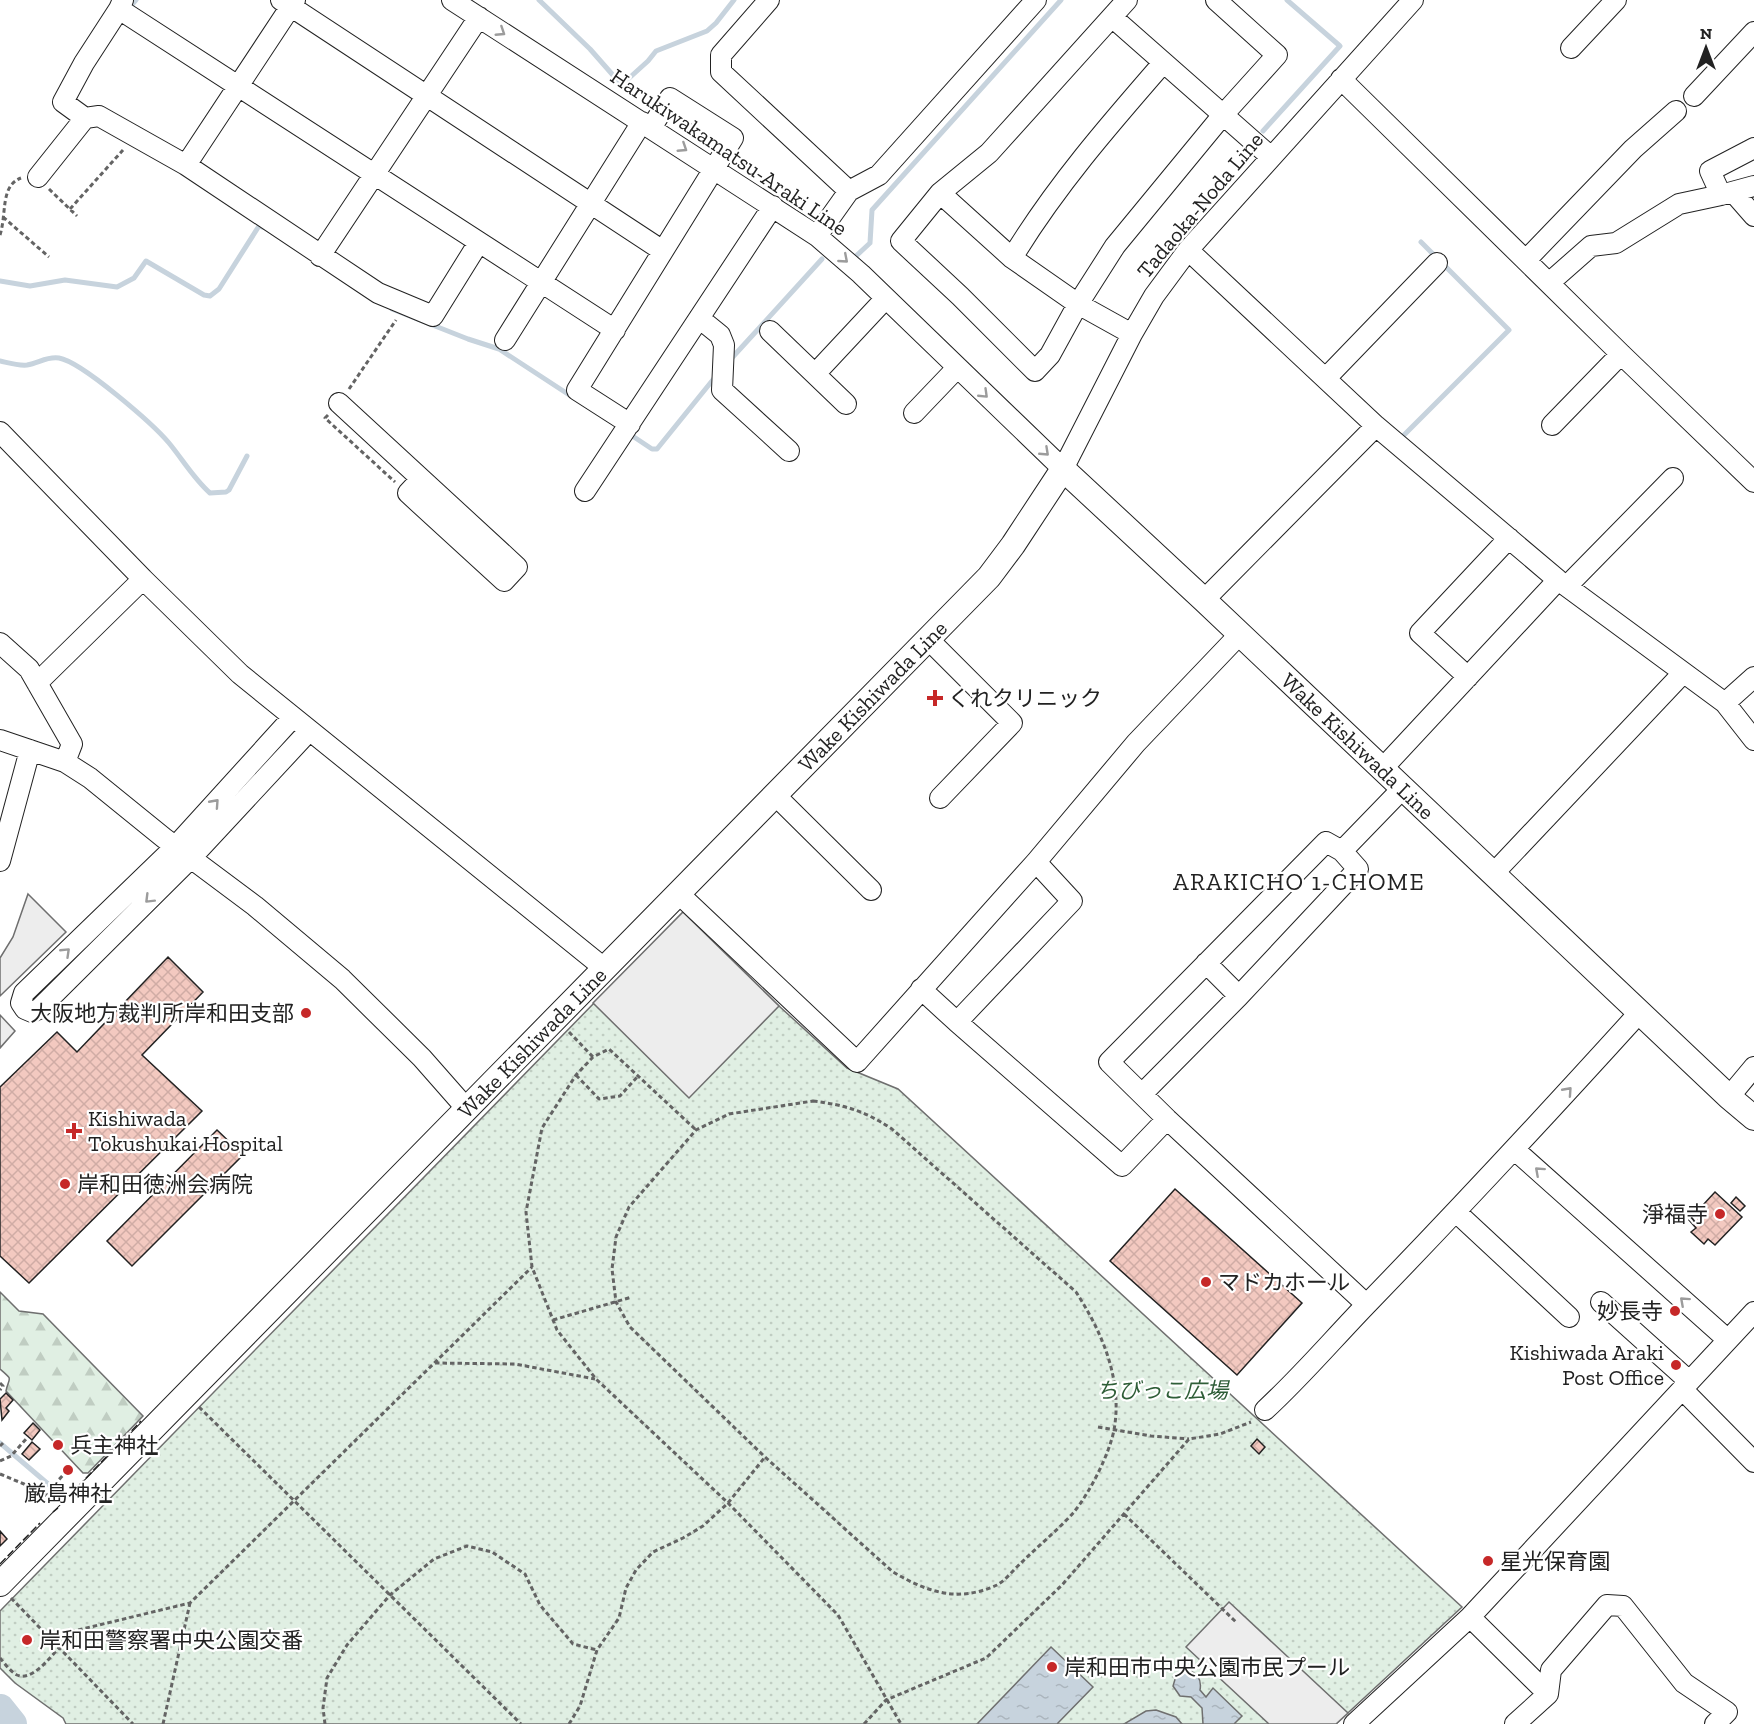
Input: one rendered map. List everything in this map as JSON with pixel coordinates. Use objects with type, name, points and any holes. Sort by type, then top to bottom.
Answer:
[{"type":"main road","name":"Wake Kishiwada Line","points":[[4,1590],[466,1108],[989,577],[1063,469],[1729,1097],[1754,1118]]},
{"type":"street","name":"Harukiwakamatsu-Araki Line","points":[[452,0],[817,236],[886,298],[1063,469]]},
{"type":"street","points":[[768,0],[720,55],[721,72],[849,191]]},
{"type":"street","points":[[817,236],[849,191],[879,175],[1036,0]]},
{"type":"street","points":[[1127,0],[989,153],[940,194],[901,241],[1035,371],[1050,355],[1078,304],[1115,246],[1222,116],[1277,55],[1216,0]]},
{"type":"street","name":"Tadaoka-Noda Line","points":[[1063,469],[1132,334],[1154,297],[1188,250],[1413,0]]},
{"type":"street","points":[[1571,48],[1617,0]]},
{"type":"street","points":[[186,165],[289,2],[663,251]]},
{"type":"street","points":[[85,118],[63,102],[121,4],[238,86],[615,330]]},
{"type":"street","points":[[320,256],[479,17]]},
{"type":"street","points":[[1112,17],[1271,157]]},
{"type":"street","points":[[1694,96],[1754,32]]},
{"type":"street","points":[[1012,258],[1033,224],[1091,145],[1162,63]]},
{"type":"street","points":[[1341,79],[1754,482]]},
{"type":"street","points":[[505,340],[591,203],[647,125],[670,98],[733,138],[577,390],[630,424]]},
{"type":"street","points":[[1526,260],[1634,149],[1676,111]]},
{"type":"street","points":[[38,177],[85,118],[99,116],[186,165],[378,293],[433,316],[479,242]]},
{"type":"street","points":[[1754,148],[1710,171],[1727,194],[1754,216]]},
{"type":"street","points":[[1549,283],[1591,246],[1616,243],[1679,204],[1754,186]]},
{"type":"street","points":[[940,194],[1012,258],[1078,304],[1132,334]]},
{"type":"street","points":[[585,491],[773,206]]},
{"type":"street","points":[[1188,250],[1376,426],[1563,583],[1725,703],[1754,740]]},
{"type":"street","points":[[1326,378],[1437,263]]},
{"type":"street","points":[[815,374],[886,298]]},
{"type":"street","points":[[699,318],[720,335],[724,345],[722,390],[789,451]]},
{"type":"street","points":[[770,332],[846,404]]},
{"type":"street","points":[[1552,425],[1621,354]]},
{"type":"street","points":[[914,413],[957,368]]},
{"type":"street","points":[[339,403],[517,567],[504,581],[408,494],[421,479]]},
{"type":"street","points":[[1204,600],[1376,426]]},
{"type":"street","points":[[0,432],[143,579],[240,674],[604,968]]},
{"type":"street","points":[[1382,769],[1468,677],[1673,478]]},
{"type":"street","points":[[1468,677],[1420,633],[1509,537]]},
{"type":"street","points":[[37,683],[143,579]]},
{"type":"street","points":[[678,893],[857,1062],[1036,862],[1136,743],[1240,634]]},
{"type":"street","points":[[928,639],[1012,723],[940,798]]},
{"type":"street","points":[[0,643],[29,669],[72,744],[65,762]]},
{"type":"street","points":[[1493,874],[1683,673]]},
{"type":"street","points":[[1725,703],[1754,677]]},
{"type":"street","points":[[292,717],[183,853],[39,1009],[32,1012],[25,1009],[21,999],[24,993],[183,853],[309,730]]},
{"type":"street","points":[[0,740],[65,762],[90,778],[183,853],[255,906],[342,979],[422,1058],[466,1108]]},
{"type":"street","points":[[0,861],[30,750]]},
{"type":"street","points":[[1342,851],[1402,788]]},
{"type":"street","points":[[774,795],[871,890]]},
{"type":"street","points":[[1142,1094],[1239,996],[1358,869],[1342,851],[1326,842],[1109,1062],[1167,1119],[1366,1304]]},
{"type":"street","points":[[957,1022],[1072,901],[1036,862]]},
{"type":"street","points":[[1206,963],[1239,996]]},
{"type":"street","points":[[921,989],[1122,1166],[1167,1119]]},
{"type":"street","points":[[1265,1410],[1291,1386],[1366,1304],[1515,1150],[1639,1012]]},
{"type":"street","points":[[1729,1097],[1754,1067]]},
{"type":"street","points":[[1515,1150],[1728,1340]]},
{"type":"street","points":[[1456,1212],[1569,1317]]},
{"type":"street","points":[[1600,1302],[1686,1385],[1754,1462]]},
{"type":"street","points":[[1354,1724],[1470,1617],[1754,1312]]},
{"type":"street","points":[[1515,1724],[1548,1694],[1551,1670],[1607,1605],[1623,1606],[1684,1683],[1727,1712],[1715,1724]]},
{"type":"street","points":[[1470,1617],[1548,1694]]},
{"type":"path","points":[[70,209],[135,136]]},
{"type":"path","points":[[0,235],[3,217],[2,194],[5,186],[16,179],[38,177],[77,216]]},
{"type":"path","points":[[3,217],[49,257]]},
{"type":"path","points":[[339,403],[399,315]]},
{"type":"path","points":[[565,1029],[593,1057]]},
{"type":"path","points":[[696,1130],[609,1049],[593,1057],[576,1075],[542,1128],[526,1212],[532,1267],[557,1330],[596,1379],[728,1503],[838,1615],[901,1724]]},
{"type":"path","points":[[576,1075],[599,1099],[620,1096],[638,1076]]},
{"type":"path","points":[[813,1101],[845,1105],[872,1116],[892,1129],[1076,1292],[1094,1320],[1106,1347],[1115,1397],[1114,1430],[1099,1470],[1074,1512],[998,1584],[972,1593],[947,1593],[917,1586],[893,1572],[765,1457],[630,1328],[616,1302],[612,1269],[616,1238],[629,1207],[696,1130],[729,1114],[813,1101]]},
{"type":"path","points":[[49,1636],[190,1603],[532,1267]]},
{"type":"path","points":[[553,1320],[632,1297]]},
{"type":"path","points":[[434,1363],[515,1364],[596,1379]]},
{"type":"path","points":[[0,1383],[3,1386],[0,1390]]},
{"type":"path","points":[[196,1404],[521,1724]]},
{"type":"path","points":[[1098,1427],[1151,1436],[1189,1439],[1220,1434],[1250,1424],[1265,1410]]},
{"type":"path","points":[[0,1461],[11,1456],[27,1438]]},
{"type":"path","points":[[864,1724],[886,1700],[986,1658],[1062,1585],[1189,1439]]},
{"type":"path","points":[[569,1724],[580,1706],[597,1650],[619,1618],[626,1588],[636,1570],[653,1552],[703,1526],[728,1503],[765,1457]]},
{"type":"path","points":[[44,1496],[65,1473]]},
{"type":"path","points":[[0,1474],[24,1484],[62,1507]]},
{"type":"path","points":[[1123,1514],[1237,1623]]},
{"type":"path","points":[[325,1724],[323,1708],[327,1678],[348,1645],[390,1595],[434,1559],[467,1546],[492,1552],[525,1574],[540,1605],[573,1644],[597,1650]]},
{"type":"path","points":[[4,1590],[133,1724]]},
{"type":"path","points":[[163,1724],[190,1603]]},
{"type":"path","points":[[0,1658],[15,1674],[23,1677],[32,1674],[59,1647]]},
{"type":"green space","name":"ちびっこ広場","points":[[683,912],[779,1006],[847,1068],[898,1089],[1462,1607],[1336,1724],[66,1724],[63,1718],[15,1683],[0,1668],[0,1611]]},
{"type":"green space","name":"兵主神社","points":[[0,1292],[19,1311],[43,1314],[143,1416],[88,1473],[83,1473],[6,1391],[9,1379],[0,1369]]},
{"type":"shaded area","points":[[28,894],[66,932],[0,996],[0,958],[13,937]]},
{"type":"shaded area","points":[[683,912],[779,1006],[689,1098],[593,1003]]},
{"type":"shaded area","points":[[0,1015],[15,1031],[0,1048]]},
{"type":"shaded area","points":[[1229,1602],[1348,1713],[1336,1724],[1269,1724],[1186,1647]]},
{"type":"water","name":"岸和田市中央公園市民プール","points":[[1051,1647],[1093,1687],[1057,1724],[977,1724]]},
{"type":"water","points":[[1186,1670],[1198,1677],[1200,1690],[1206,1697],[1213,1688],[1242,1716],[1234,1724],[1203,1724],[1202,1708],[1191,1697],[1180,1696],[1173,1686],[1176,1676]]},
{"type":"water","points":[[1156,1710],[1176,1717],[1182,1724],[1124,1724],[1146,1711]]},
{"type":"building","name":"岸和田徳洲会病院","points":[[168,957],[203,992],[142,1055],[202,1111],[29,1283],[0,1256],[0,1087],[57,1032],[77,1052]]},
{"type":"building","points":[[217,1130],[243,1155],[132,1266],[107,1241]]},
{"type":"building","name":"マドカホール","points":[[1175,1189],[1302,1303],[1237,1375],[1110,1261]]},
{"type":"building","points":[[1715,1192],[1742,1217],[1715,1245],[1708,1239],[1704,1244],[1691,1232],[1696,1228],[1689,1220]]},
{"type":"building","points":[[1736,1197],[1745,1206],[1740,1211],[1731,1203]]},
{"type":"building","points":[[6,1393],[13,1400],[6,1408],[9,1411],[2,1420],[0,1399]]},
{"type":"building","points":[[33,1423],[40,1430],[32,1440],[24,1433]]},
{"type":"building","points":[[1257,1439],[1265,1447],[1259,1454],[1251,1446]]},
{"type":"building","points":[[32,1442],[40,1449],[29,1460],[22,1454]]},
{"type":"building","points":[[0,1531],[7,1539],[0,1546]]},
{"type":"waterway","points":[[131,6],[136,0]]},
{"type":"waterway","points":[[539,0],[590,49],[619,82],[627,80],[656,51],[707,31],[734,0]]},
{"type":"waterway","points":[[856,256],[870,243],[872,210],[1061,0]]},
{"type":"waterway","points":[[1263,131],[1340,46],[1287,0]]},
{"type":"waterway","points":[[0,281],[30,286],[65,280],[117,287],[134,278],[146,261],[204,295],[210,296],[219,289],[259,226],[266,228]]},
{"type":"waterway","points":[[1403,436],[1509,330],[1421,242]]},
{"type":"waterway","points":[[730,360],[822,259]]},
{"type":"waterway","points":[[392,309],[499,349],[574,398]]},
{"type":"waterway","points":[[0,361],[24,365],[59,358],[84,370],[117,395],[161,434],[210,493],[229,490],[247,456]]},
{"type":"waterway","points":[[631,435],[652,449],[657,449],[716,376]]},
{"type":"waterway","points":[[0,1443],[61,1495]]},
{"type":"waterway","points":[[0,1709],[12,1724]]},
{"type":"fence","points":[[63,1502],[141,1421]]},
{"type":"fence","points":[[53,1512],[58,1508]]},
{"type":"fence","points":[[0,1564],[40,1523]]},
{"type":"place","name":"くれクリニック","points":[[935,698]]},
{"type":"place","name":"大阪地方裁判所岸和田支部","points":[[306,1013]]},
{"type":"place","name":"Kishiwada Tokushukai Hospital","points":[[74,1131]]},
{"type":"place","name":"岸和田徳洲会病院","points":[[65,1184]]},
{"type":"place","name":"淨福寺","points":[[1720,1214]]},
{"type":"place","name":"マドカホール","points":[[1206,1282]]},
{"type":"place","name":"妙長寺","points":[[1675,1311]]},
{"type":"place","name":"Kishiwada Araki Post Office","points":[[1676,1365]]},
{"type":"place","name":"兵主神社","points":[[58,1445]]},
{"type":"place","name":"厳島神社","points":[[68,1470]]},
{"type":"place","name":"星光保育園","points":[[1488,1561]]},
{"type":"place","name":"岸和田警察署中央公園交番","points":[[27,1640]]},
{"type":"place","name":"岸和田市中央公園市民プール","points":[[1052,1667]]},
{"type":"district","name":"ARAKICHO 1-CHOME","points":[[1299,881]]}]
